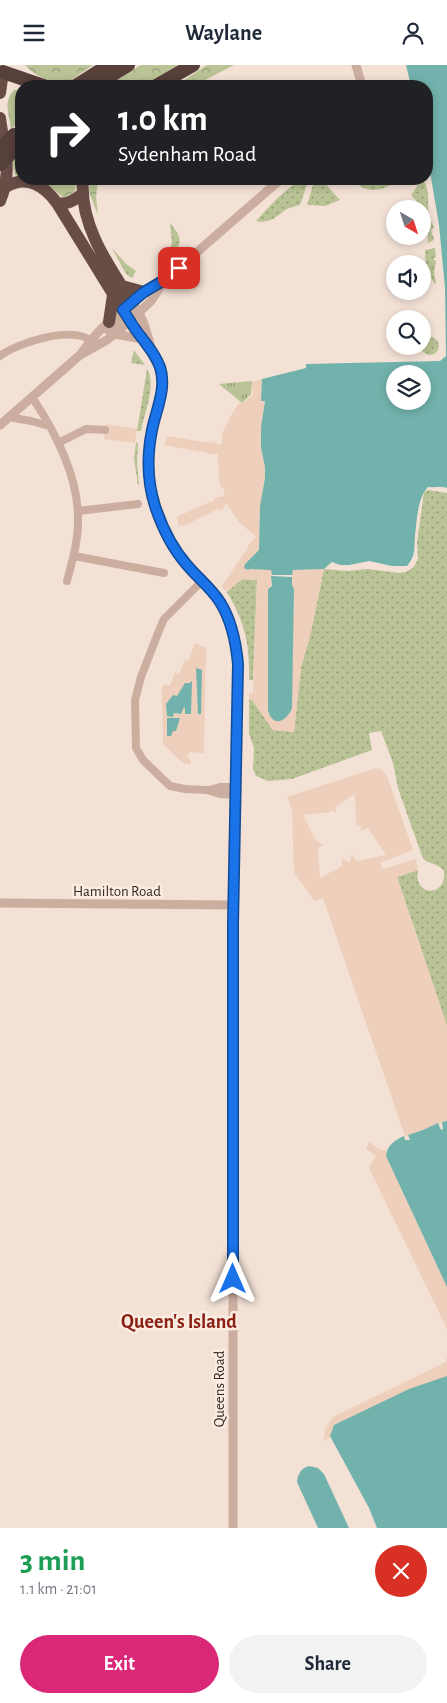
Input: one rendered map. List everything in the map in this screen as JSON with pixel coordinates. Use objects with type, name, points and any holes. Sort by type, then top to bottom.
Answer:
[{"type":"highway","points":[[92,80],[109,65]]},
{"type":"highway","points":[[97,80],[128,65]]},
{"type":"highway","points":[[167,80],[193,65]]},
{"type":"highway","points":[[0,93],[3,72],[26,80]]},
{"type":"highway","points":[[171,80],[177,75]]},
{"type":"highway","points":[[0,118],[8,169],[6,187],[0,201]]},
{"type":"highway","points":[[0,149],[15,141]]},
{"type":"highway","points":[[0,164],[15,143]]},
{"type":"highway","points":[[6,187],[15,183]]},
{"type":"highway","points":[[38,185],[48,191],[57,203],[131,311]]},
{"type":"highway","points":[[83,185],[84,208],[94,238],[117,290],[109,322]]},
{"type":"highway","points":[[57,203],[72,202],[82,195]]},
{"type":"highway","points":[[117,290],[144,292]]},
{"type":"street","points":[[356,65],[360,80]]},
{"type":"street","points":[[92,344],[115,334],[144,292],[166,279],[273,185]]},
{"type":"street","points":[[0,425],[150,294],[158,291],[166,279]]},
{"type":"street","points":[[92,344],[109,322],[131,311]]},
{"type":"street","name":"Queens Road","points":[[131,311],[142,339],[152,348]]},
{"type":"street","name":"Queens Road","points":[[131,311],[147,327],[152,348],[160,367],[162,380],[160,402],[148,457],[149,477],[154,504],[163,529],[174,547],[219,601],[226,613],[233,630],[237,648],[234,905],[233,1528]]},
{"type":"street","points":[[115,334],[142,339]]},
{"type":"street","points":[[0,356],[18,345],[45,338],[87,337],[92,344]]},
{"type":"street","points":[[32,397],[58,443],[71,477],[78,511],[74,556],[67,581]]},
{"type":"street","points":[[9,417],[49,426]]},
{"type":"street","points":[[58,443],[86,429],[105,430]]},
{"type":"street","points":[[78,511],[138,504]]},
{"type":"street","points":[[74,556],[164,573]]},
{"type":"street","points":[[202,581],[164,619],[141,677],[135,700],[136,748],[139,754],[166,782],[175,788],[207,791],[220,787],[235,791]]},
{"type":"street","name":"Hamilton Road","points":[[0,903],[234,905]]},
{"type":"green space","points":[[25,65],[93,65],[72,80],[48,80]]},
{"type":"green space","points":[[141,65],[179,65],[153,80],[115,80]]},
{"type":"green space","points":[[207,65],[234,65],[205,80],[184,80]]},
{"type":"green space","points":[[15,90],[15,125],[11,129],[8,109],[10,95]]},
{"type":"green space","points":[[15,157],[15,173],[12,160]]},
{"type":"green space","points":[[48,185],[76,185],[75,192],[65,199]]},
{"type":"green space","points":[[90,185],[97,185],[96,197],[98,215],[89,192]]},
{"type":"green space","points":[[293,185],[307,185],[300,205],[287,209],[270,220],[256,221],[272,204]]},
{"type":"green space","points":[[313,185],[326,185],[340,200],[325,206],[307,205]]},
{"type":"green space","points":[[360,185],[390,185],[376,190],[364,188]]},
{"type":"green space","points":[[418,185],[426,185],[428,200],[415,200],[411,195]]},
{"type":"green space","points":[[170,223],[180,239],[180,243],[172,256],[169,254],[172,243]]},
{"type":"green space","points":[[431,230],[434,240],[431,242]]},
{"type":"green space","points":[[112,248],[126,264],[136,271],[132,278],[126,274]]},
{"type":"green space","points":[[435,248],[436,257],[433,259],[436,261],[435,284],[431,278],[431,255],[425,255],[425,250]]},
{"type":"green space","points":[[431,337],[438,343],[438,349],[431,355]]},
{"type":"green space","points":[[134,350],[145,365],[131,363]]},
{"type":"green space","points":[[147,369],[151,383],[149,400],[141,431],[137,431]]},
{"type":"green space","points":[[252,381],[251,394],[242,403],[219,384]]},
{"type":"green space","points":[[136,442],[138,444],[139,485],[134,459]]},
{"type":"green space","points":[[428,490],[447,493],[447,1026],[397,877],[418,870],[420,886],[430,891],[440,886],[444,880],[444,871],[426,861],[422,856],[398,788],[393,763],[381,731],[369,733],[372,750],[292,779],[268,781],[256,776],[253,769],[254,748],[249,734],[249,699],[252,700],[273,730],[294,732],[301,667],[310,636],[324,569],[348,571],[368,569],[399,573],[406,572],[414,567],[418,559],[417,542],[424,493]]},
{"type":"green space","points":[[242,579],[257,580],[253,680],[249,680],[249,655],[245,634],[227,592]]},
{"type":"shaded area","points":[[262,379],[261,400],[265,401],[261,427],[261,448],[265,478],[260,506],[259,550],[250,569],[272,570],[271,588],[293,627],[294,589],[292,585],[292,570],[324,569],[310,636],[301,667],[294,732],[273,730],[252,700],[249,699],[249,693],[253,693],[257,580],[242,579],[227,592],[221,587],[248,545],[256,537],[239,522],[227,504],[219,511],[218,509],[178,527],[176,517],[215,500],[214,498],[225,496],[219,480],[218,454],[208,454],[164,445],[167,436],[209,443],[209,441],[221,445],[223,438],[221,436],[231,415],[240,402],[243,403],[253,395],[252,382]]},
{"type":"shaded area","points":[[106,424],[137,429],[135,443],[104,439]]},
{"type":"shaded area","points":[[195,643],[206,648],[204,753],[190,752],[187,757],[191,764],[184,764],[163,744],[162,689],[164,684],[170,686],[175,672],[179,674],[185,660],[188,661]],"holes":[[[185,684],[190,684],[185,707],[183,707],[181,714],[173,713],[177,696]]]},
{"type":"shaded area","points":[[376,768],[381,769],[387,776],[413,850],[380,863],[383,869],[416,859],[418,870],[397,877],[447,1026],[447,1121],[405,1136],[323,898],[314,901],[294,872],[292,810],[287,797]],"holes":[[[355,794],[356,824],[362,827],[360,831],[368,828],[386,855],[357,861],[352,854],[349,863],[342,858],[342,866],[320,878],[318,848],[323,845],[318,842],[319,840],[316,841],[303,815],[330,812],[332,810],[336,813],[335,807]]]},
{"type":"shaded area","points":[[369,1142],[381,1150],[386,1150],[386,1156],[447,1287],[447,1329],[369,1168],[376,1156],[366,1149]]},
{"type":"shaded area","points":[[447,1356],[447,1377],[409,1389],[335,1425],[331,1436],[324,1441],[325,1430],[333,1417],[446,1362]]},
{"type":"water","points":[[406,65],[447,65],[447,488],[428,487],[424,492],[418,510],[413,555],[407,566],[392,566],[369,561],[349,565],[340,565],[332,562],[324,569],[293,570],[292,575],[272,575],[271,570],[248,570],[244,568],[245,564],[259,550],[260,506],[265,478],[261,448],[261,427],[265,401],[261,401],[262,379],[306,368],[306,364],[440,361],[446,356],[445,288],[439,225],[432,185],[433,80],[410,80]]},
{"type":"water","points":[[271,576],[292,577],[294,589],[292,708],[287,717],[280,721],[273,719],[268,710],[268,589],[272,586]]},
{"type":"water","points":[[196,668],[202,670],[201,714],[198,714]]},
{"type":"water","points":[[191,681],[191,714],[185,714],[184,707],[181,714],[174,713],[173,717],[167,716],[166,704],[173,695],[177,696],[185,683],[190,683]]},
{"type":"water","points":[[167,718],[180,718],[176,731],[173,731],[171,736],[167,736]]},
{"type":"water","points":[[447,1121],[447,1287],[386,1156],[392,1143],[398,1139],[404,1136],[405,1140],[410,1140],[408,1135],[438,1123],[441,1130],[443,1129],[442,1122]]},
{"type":"water","points":[[447,1376],[447,1528],[377,1528],[369,1508],[330,1436],[334,1425],[409,1389]]},
{"type":"water","points":[[309,1466],[318,1468],[324,1474],[349,1528],[318,1528],[297,1482],[300,1472]]},
{"type":"district","name":"Queen's Island","points":[[179,1322]]},
{"type":"route","points":[[179,268],[166,279],[144,292],[123,310],[142,339],[152,348],[160,367],[160,402],[148,457],[149,477],[154,504],[163,529],[174,547],[219,601],[233,630],[237,648],[233,924],[233,1279]]}]
